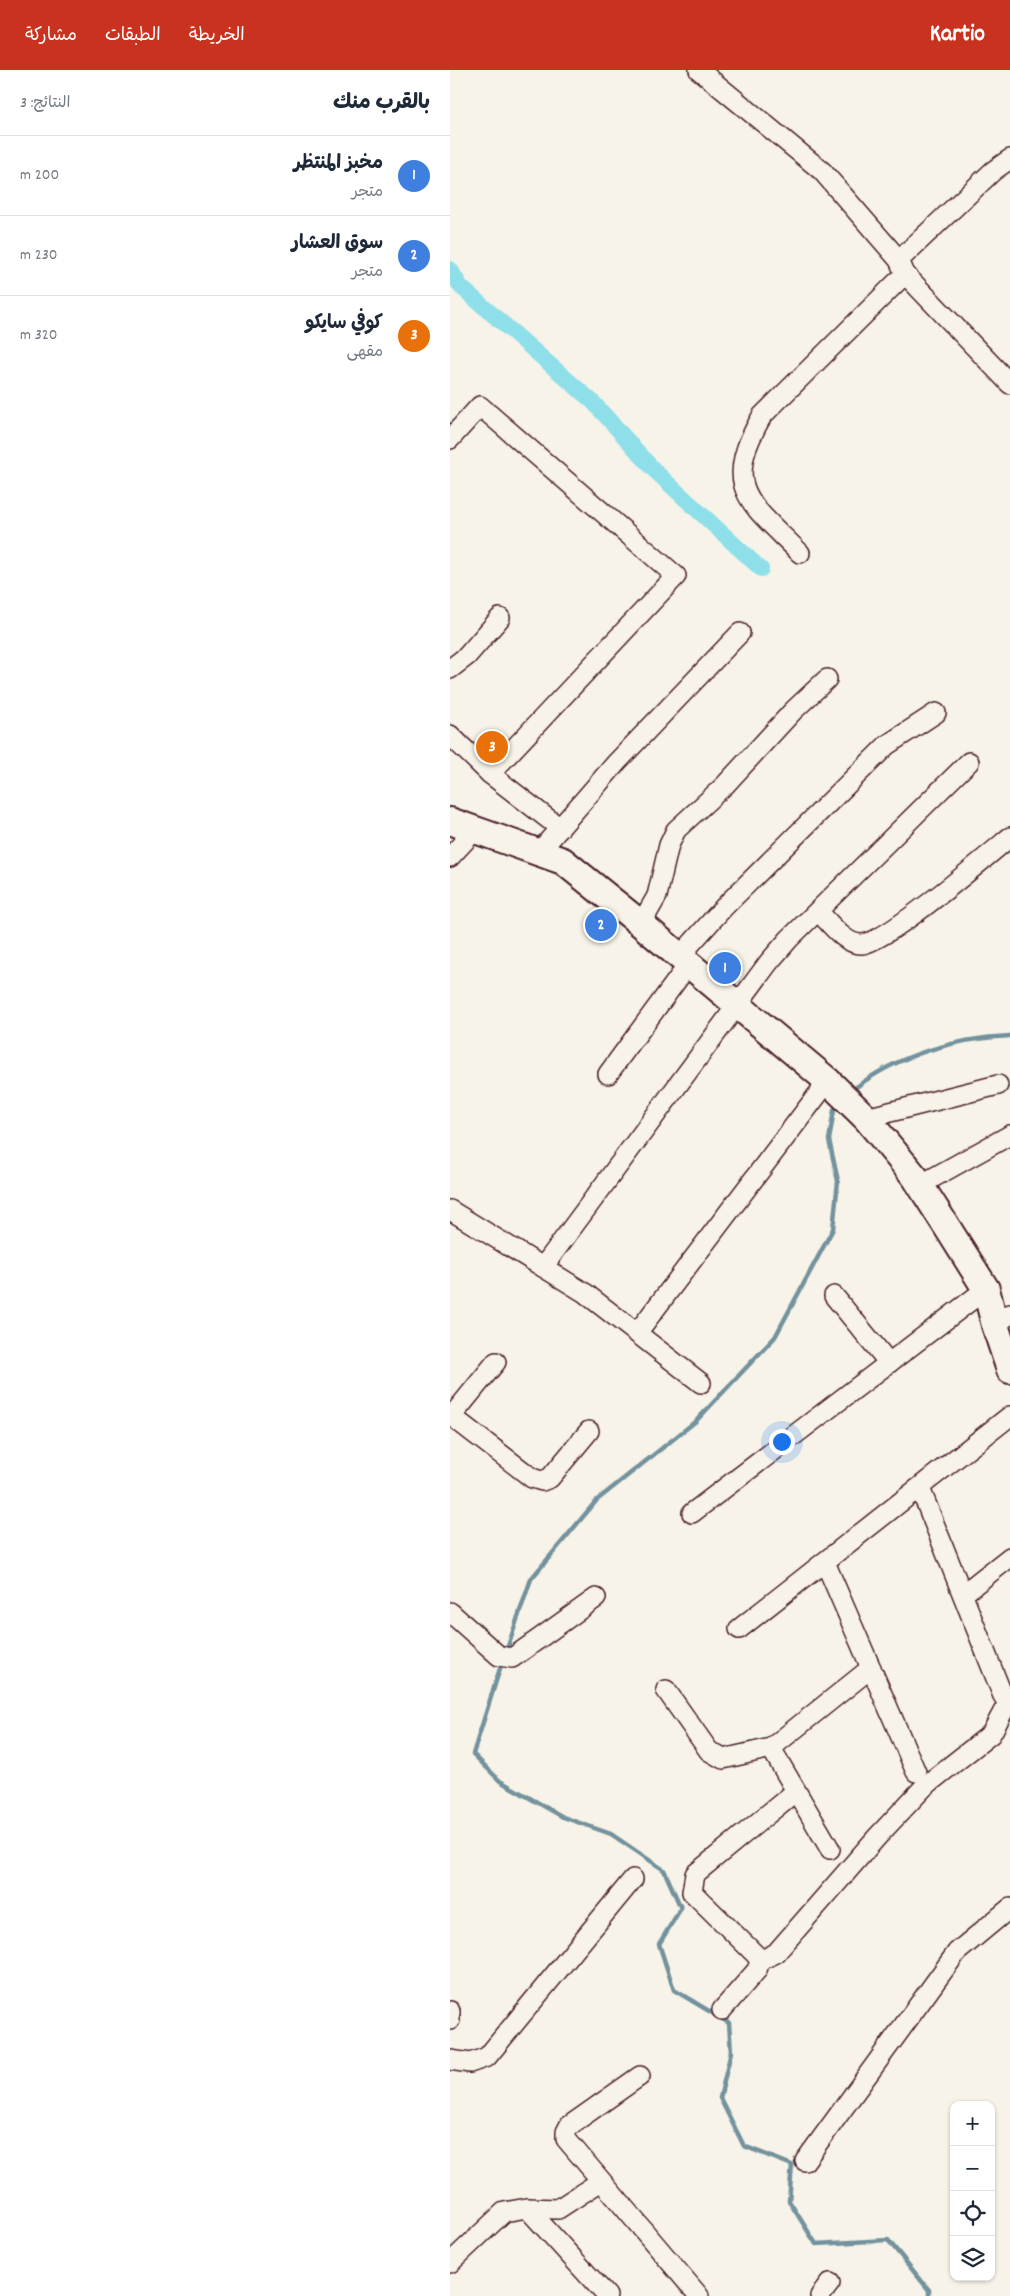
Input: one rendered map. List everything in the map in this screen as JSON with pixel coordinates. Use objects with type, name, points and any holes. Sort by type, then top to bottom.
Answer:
[{"type":"street","points":[[699,70],[822,171],[902,267],[1010,384]]},
{"type":"street","points":[[800,553],[756,509],[746,495],[741,480],[745,452],[752,434],[762,416],[993,171],[1010,159]]},
{"type":"street","points":[[450,439],[480,406],[676,576],[490,774]]},
{"type":"street","points":[[450,669],[467,656],[500,618]]},
{"type":"street","points":[[539,852],[617,762],[740,633]]},
{"type":"street","points":[[641,924],[657,896],[669,845],[676,830],[725,785],[793,711],[827,679]]},
{"type":"street","points":[[608,1074],[683,961],[724,906],[887,745],[936,713]]},
{"type":"street","points":[[450,735],[490,774],[560,828]]},
{"type":"street","points":[[544,1267],[770,962],[818,911],[969,762]]},
{"type":"street","points":[[450,821],[563,861],[828,1081],[866,1118],[920,1185],[986,1289],[1002,1320],[1010,1370]]},
{"type":"street","points":[[450,857],[474,831]]},
{"type":"street","points":[[818,911],[849,941],[862,944],[873,941],[898,926],[1010,837]]},
{"type":"street","points":[[637,1333],[828,1081]]},
{"type":"street","points":[[866,1118],[998,1085]]},
{"type":"street","points":[[920,1185],[1010,1135]]},
{"type":"street","points":[[450,1210],[585,1292],[701,1383]]},
{"type":"street","points":[[692,1513],[986,1289]]},
{"type":"street","points":[[834,1296],[889,1363]]},
{"type":"street","points":[[496,1362],[451,1416],[532,1478],[542,1481],[550,1478],[589,1431]]},
{"type":"street","points":[[739,1629],[1010,1416]]},
{"type":"street","points":[[722,2010],[757,1970],[760,1961],[776,1953],[877,1837],[925,1786],[990,1734],[1010,1699],[1003,1696],[920,1488]]},
{"type":"street","points":[[963,1594],[1010,1557]]},
{"type":"street","points":[[825,1562],[916,1772]]},
{"type":"street","points":[[450,1612],[505,1657],[596,1598]]},
{"type":"street","points":[[666,1690],[710,1751],[723,1759],[771,1748],[871,1668]]},
{"type":"street","points":[[771,1748],[830,1849]]},
{"type":"street","points":[[760,1961],[692,1892],[693,1881],[695,1874],[796,1790]]},
{"type":"street","points":[[450,2060],[470,2064],[487,2058],[633,1879]]},
{"type":"street","points":[[805,2161],[957,1952],[1010,1908]]},
{"type":"street","points":[[450,2011],[450,2020]]},
{"type":"street","points":[[640,2076],[569,2126],[566,2138],[699,2296]]},
{"type":"street","points":[[450,2263],[504,2212],[527,2208],[558,2209],[601,2181]]},
{"type":"street","points":[[527,2208],[607,2296]]},
{"type":"waterway","points":[[450,269],[461,287],[593,402],[655,471],[761,569]]},
{"type":"waterway","points":[[855,1088],[890,1066],[928,1050],[969,1040],[1010,1036]]},
{"type":"waterway","points":[[506,1652],[531,1579],[597,1500],[696,1421],[775,1337],[833,1229],[838,1181],[829,1140],[834,1110],[839,1103]]},
{"type":"waterway","points":[[502,1662],[473,1754],[500,1781],[563,1817],[611,1834],[664,1870],[681,1908],[659,1944],[674,1990],[729,2023],[731,2052],[720,2098],[744,2146],[792,2165],[789,2201],[816,2244],[888,2240],[929,2290],[929,2296]]},
{"type":"place","name":"كوفي سايكو","points":[[492,747]]},
{"type":"place","name":"سوق العشار","points":[[601,925]]},
{"type":"place","name":"مخبز المنتظر","points":[[725,968]]}]
